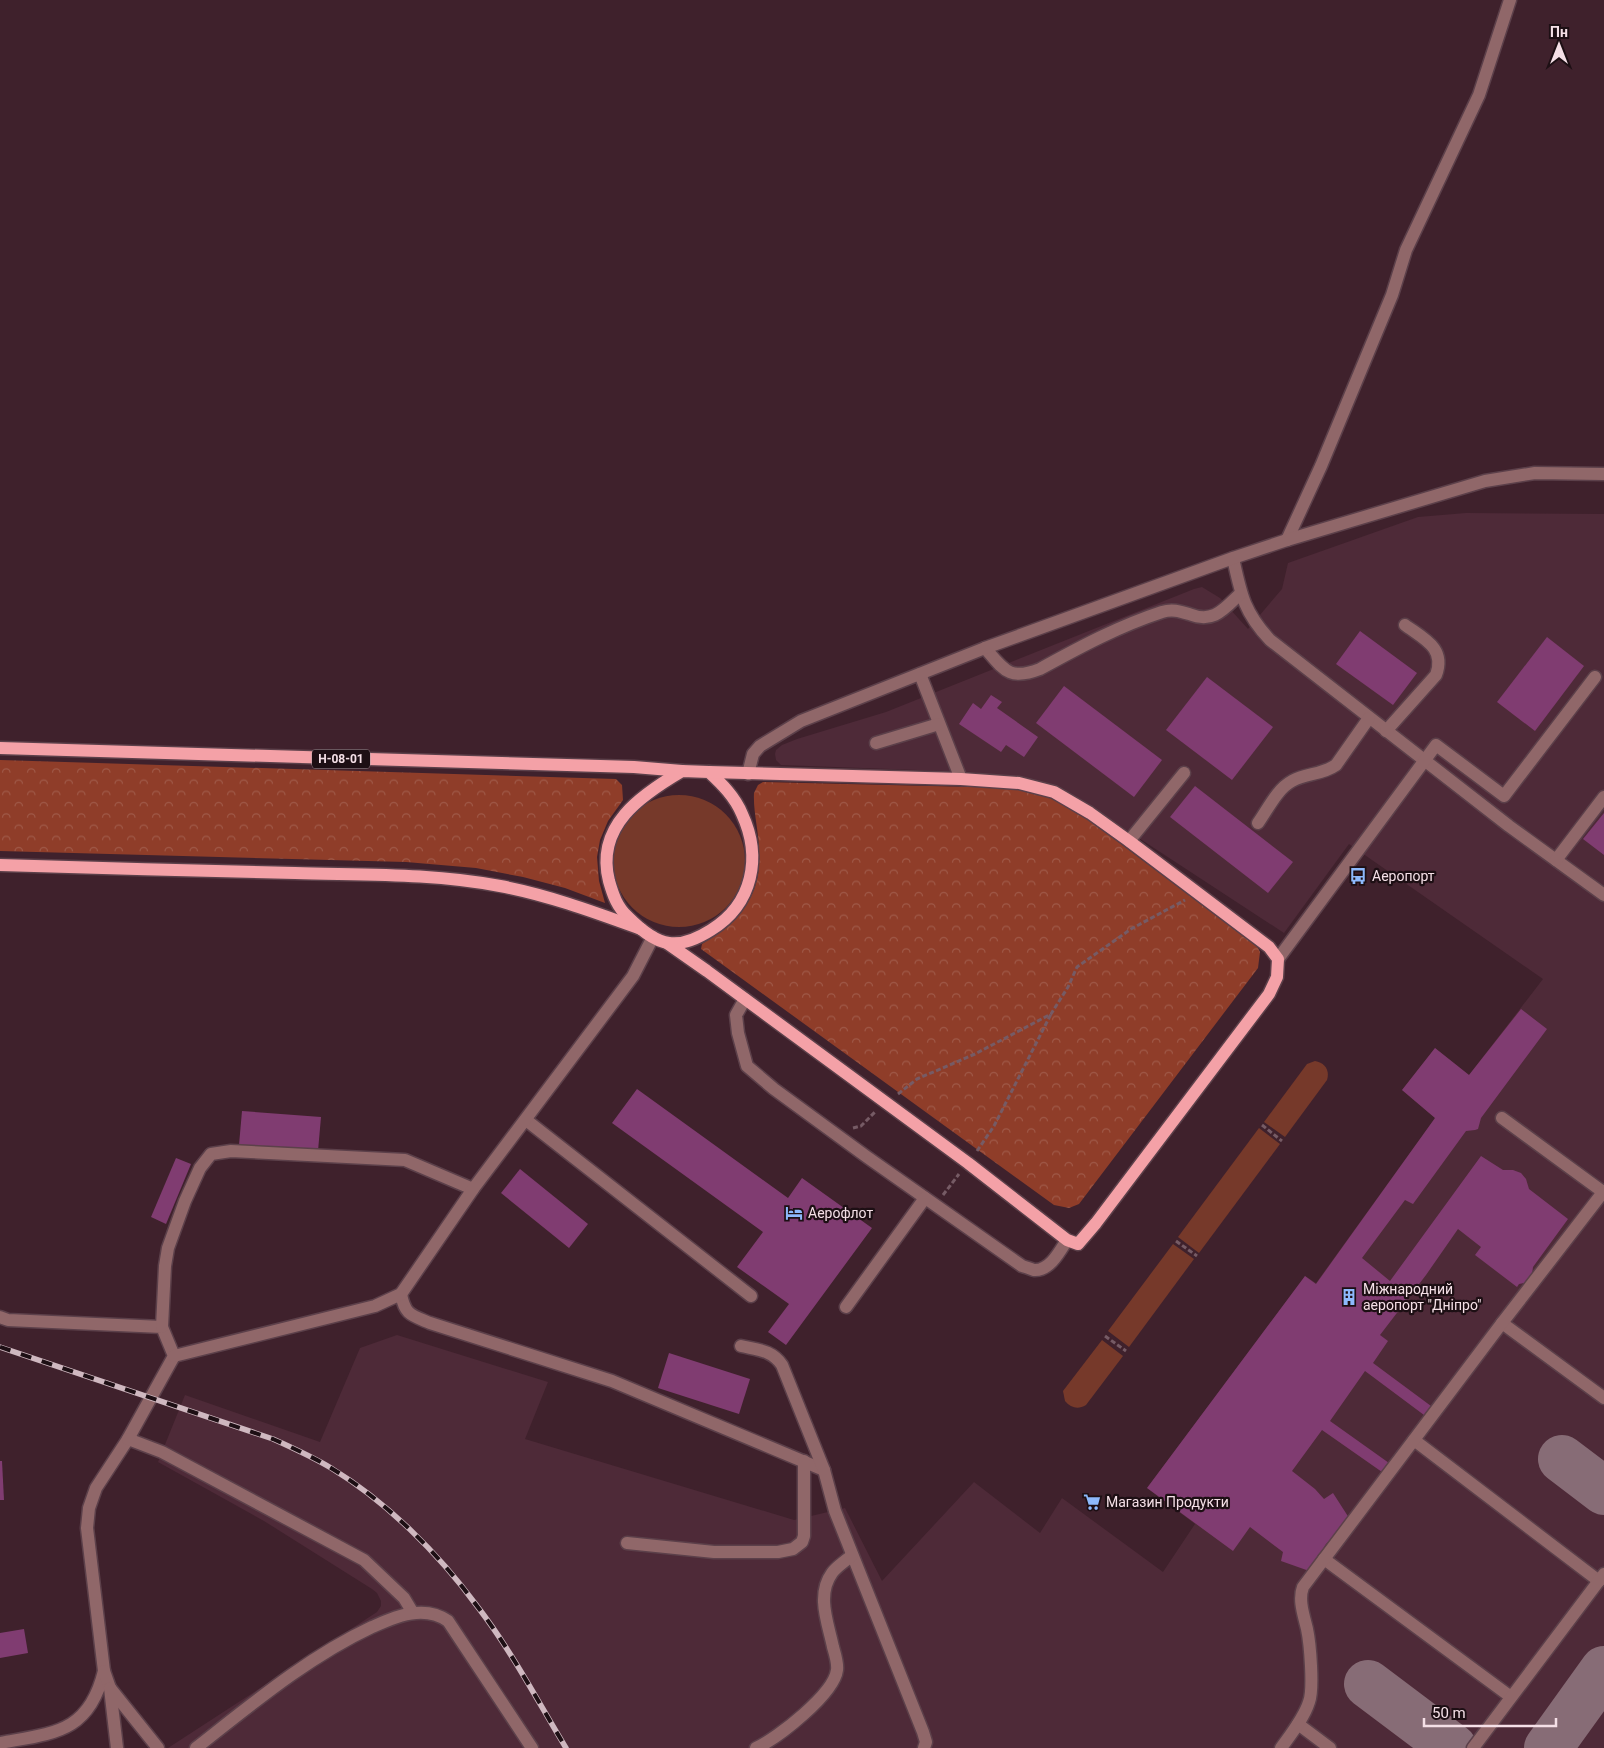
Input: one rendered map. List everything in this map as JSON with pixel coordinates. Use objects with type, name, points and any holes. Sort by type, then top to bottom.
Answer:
[{"type":"main road","name":"Н-08-01","points":[[0,748],[634,767],[748,774],[1019,783],[1054,792],[1090,813],[1269,947],[1278,959]]},
{"type":"main road","points":[[640,930],[621,911],[612,892],[607,874],[606,854],[610,838],[619,822],[648,792],[682,771]]},
{"type":"main road","points":[[667,943],[689,940],[720,924],[736,909],[746,892],[752,873],[752,852],[749,832],[742,812],[730,794],[709,772]]},
{"type":"main road","points":[[0,865],[446,879],[499,886],[584,908],[667,943],[968,1163],[1068,1240],[1078,1244],[1096,1223],[1269,994],[1276,977],[1278,959]]},
{"type":"street","points":[[1287,540],[1321,466],[1392,296],[1406,250],[1478,95],[1510,0]]},
{"type":"street","points":[[748,774],[753,754],[760,746],[801,721],[985,648],[1233,558],[1485,481],[1535,473],[1604,474]]},
{"type":"street","points":[[1233,558],[1241,593],[1252,618],[1270,640],[1425,761],[1604,895]]},
{"type":"street","points":[[985,648],[1005,671],[1016,674],[1030,673],[1112,631],[1165,611],[1181,611],[1200,618],[1214,616],[1241,593]]},
{"type":"street","points":[[1386,731],[1436,675],[1439,667],[1437,651],[1405,624]]},
{"type":"street","points":[[920,674],[961,780]]},
{"type":"street","points":[[1278,959],[1436,745],[1504,796],[1595,677]]},
{"type":"street","points":[[1258,823],[1284,786],[1293,780],[1328,770],[1336,765],[1369,718]]},
{"type":"street","points":[[876,743],[938,724]]},
{"type":"street","points":[[1129,841],[1184,773]]},
{"type":"street","points":[[1556,860],[1604,797]]},
{"type":"street","points":[[117,1748],[110,1688],[104,1671],[87,1528],[89,1508],[96,1488],[128,1439],[174,1356],[375,1306],[402,1294],[473,1189],[633,976],[654,936]]},
{"type":"street","points":[[745,1000],[736,1015],[738,1033],[748,1066],[774,1089],[1022,1266],[1034,1270],[1044,1268],[1068,1240]]},
{"type":"street","points":[[1281,1748],[1298,1724],[1310,1702],[1312,1681],[1309,1636],[1301,1593],[1303,1587],[1502,1323],[1602,1198],[1502,1118]]},
{"type":"street","points":[[526,1120],[751,1296]]},
{"type":"street","points":[[174,1356],[162,1327],[165,1266],[168,1248],[200,1168],[211,1154],[231,1152],[405,1160],[473,1189]]},
{"type":"street","points":[[846,1307],[930,1202]]},
{"type":"street","points":[[402,1294],[404,1306],[408,1312],[430,1323],[612,1381],[824,1470]]},
{"type":"street","points":[[0,1317],[8,1320],[162,1327]]},
{"type":"street","points":[[1502,1323],[1604,1398]]},
{"type":"street","points":[[741,1346],[768,1352],[777,1357],[782,1365],[824,1470],[835,1511],[923,1732],[926,1742],[924,1748]]},
{"type":"street","points":[[128,1439],[162,1452],[364,1560],[404,1598],[413,1613]]},
{"type":"street","points":[[1414,1440],[1601,1578],[1473,1748]]},
{"type":"street","points":[[627,1543],[714,1552],[778,1552],[793,1549],[802,1542],[804,1536],[804,1461]]},
{"type":"street","points":[[756,1748],[776,1738],[822,1696],[835,1680],[837,1668],[827,1622],[824,1596],[826,1584],[833,1572],[852,1555]]},
{"type":"street","points":[[1324,1559],[1511,1697]]},
{"type":"street","points":[[196,1748],[269,1691],[322,1654],[372,1628],[413,1613],[438,1615],[448,1621],[531,1747]]},
{"type":"street","points":[[0,1743],[56,1732],[71,1725],[85,1712],[92,1702],[100,1687],[104,1671]]},
{"type":"street","points":[[110,1688],[158,1748]]},
{"type":"street","points":[[1298,1724],[1330,1748]]},
{"type":"path","points":[[930,1202],[968,1163],[994,1126],[1077,967],[1131,929],[1182,902],[1196,891]]},
{"type":"path","points":[[836,1134],[860,1126],[885,1102],[917,1079],[975,1054],[1051,1014]]},
{"type":"path","points":[[1262,1125],[1282,1141]]},
{"type":"path","points":[[1176,1241],[1197,1256]]},
{"type":"path","points":[[1105,1336],[1126,1351]]},
{"type":"shaded area","points":[[1466,513],[1604,514],[1604,1748],[168,1748],[377,1612],[381,1606],[377,1593],[372,1589],[264,1521],[158,1462],[185,1395],[320,1442],[360,1348],[397,1335],[548,1382],[525,1439],[794,1520],[845,1508],[882,1581],[974,1482],[1040,1533],[1062,1498],[1163,1572],[1195,1524],[1147,1488],[1305,1276],[1316,1283],[1435,1118],[1402,1090],[1435,1048],[1469,1075],[1543,979],[1349,844],[1284,933],[1070,793],[1051,784],[971,772],[781,765],[776,760],[776,750],[782,745],[797,739],[886,712],[1194,589],[1202,587],[1220,598],[1248,629],[1282,589],[1288,563],[1418,517]]},
{"type":"shaded area","points":[[679,795],[704,800],[725,815],[740,836],[745,861],[740,886],[725,907],[704,922],[679,927],[654,922],[633,907],[618,886],[613,861],[618,836],[633,815],[654,800]]},
{"type":"shaded area","points":[[1315,1061],[1322,1063],[1326,1068],[1328,1073],[1327,1080],[1285,1137],[1264,1122],[1307,1064]]},
{"type":"shaded area","points":[[1259,1128],[1280,1144],[1199,1253],[1178,1237]]},
{"type":"shaded area","points":[[1173,1244],[1194,1259],[1129,1347],[1108,1331]]},
{"type":"shaded area","points":[[1102,1340],[1123,1356],[1086,1405],[1077,1408],[1072,1407],[1065,1401],[1063,1391]]},
{"type":"green space","points":[[0,760],[616,779],[622,785],[623,800],[608,821],[600,840],[597,857],[599,881],[605,903],[565,888],[523,877],[476,868],[406,862],[0,851]]},
{"type":"green space","points":[[763,782],[1014,788],[1037,792],[1059,799],[1257,946],[1260,952],[1258,968],[1079,1204],[1069,1208],[1054,1205],[701,949],[702,944],[727,926],[746,906],[757,882],[759,844],[754,793],[758,785]]},
{"type":"building","points":[[1360,631],[1417,673],[1393,705],[1336,664]]},
{"type":"building","points":[[1547,637],[1584,666],[1535,731],[1497,702]]},
{"type":"building","points":[[1207,677],[1273,727],[1232,780],[1166,730]]},
{"type":"building","points":[[1064,686],[1162,760],[1134,797],[1036,723]]},
{"type":"building","points":[[991,695],[1002,702],[997,708],[1038,737],[1024,757],[1006,745],[1001,752],[959,724],[973,703],[981,709]]},
{"type":"building","points":[[1195,786],[1293,862],[1268,893],[1170,817]]},
{"type":"building","points":[[1604,813],[1604,855],[1583,839]]},
{"type":"building","name":"Міжнародний аеропорт \"Дніпро\"","points":[[1521,1009],[1547,1029],[1481,1118],[1478,1129],[1466,1131],[1413,1204],[1405,1200],[1362,1258],[1390,1281],[1481,1156],[1503,1170],[1513,1170],[1521,1173],[1526,1179],[1529,1189],[1568,1219],[1533,1267],[1529,1278],[1517,1287],[1475,1255],[1481,1247],[1458,1229],[1380,1335],[1388,1341],[1373,1363],[1431,1406],[1424,1415],[1365,1371],[1330,1421],[1389,1463],[1382,1472],[1322,1430],[1292,1471],[1315,1489],[1324,1499],[1333,1493],[1351,1521],[1326,1544],[1312,1572],[1281,1561],[1283,1552],[1250,1527],[1233,1551],[1147,1488],[1305,1276],[1316,1284],[1435,1118],[1402,1090],[1435,1048],[1469,1075]]},
{"type":"building","name":"Аерофлот","points":[[637,1089],[788,1198],[802,1178],[872,1228],[786,1345],[768,1332],[789,1304],[737,1267],[763,1232],[612,1123]]},
{"type":"building","points":[[242,1111],[321,1117],[318,1151],[239,1145]]},
{"type":"building","points":[[176,1158],[191,1164],[166,1224],[151,1217]]},
{"type":"building","points":[[520,1169],[588,1224],[569,1248],[501,1193]]},
{"type":"building","points":[[669,1353],[750,1379],[739,1414],[658,1388]]},
{"type":"building","points":[[0,1461],[2,1461],[4,1500],[0,1500]]},
{"type":"building","points":[[24,1629],[28,1653],[0,1658],[0,1633]]},
{"type":"taxiway","points":[[1562,1459],[1604,1491]]},
{"type":"taxiway","points":[[1548,1748],[1604,1670]]},
{"type":"taxiway","points":[[1368,1684],[1453,1748]]},
{"type":"railway","points":[[0,1347],[273,1439],[331,1468],[372,1496],[410,1530],[462,1586],[501,1640],[566,1748]]},
{"type":"place","name":"Аеропорт","points":[[1358,876]]},
{"type":"place","name":"Аерофлот","points":[[794,1213]]},
{"type":"place","name":"Міжнародний аеропорт \"Дніпро\"","points":[[1349,1297]]},
{"type":"place","name":"Магазин Продукти","points":[[1092,1502]]}]
